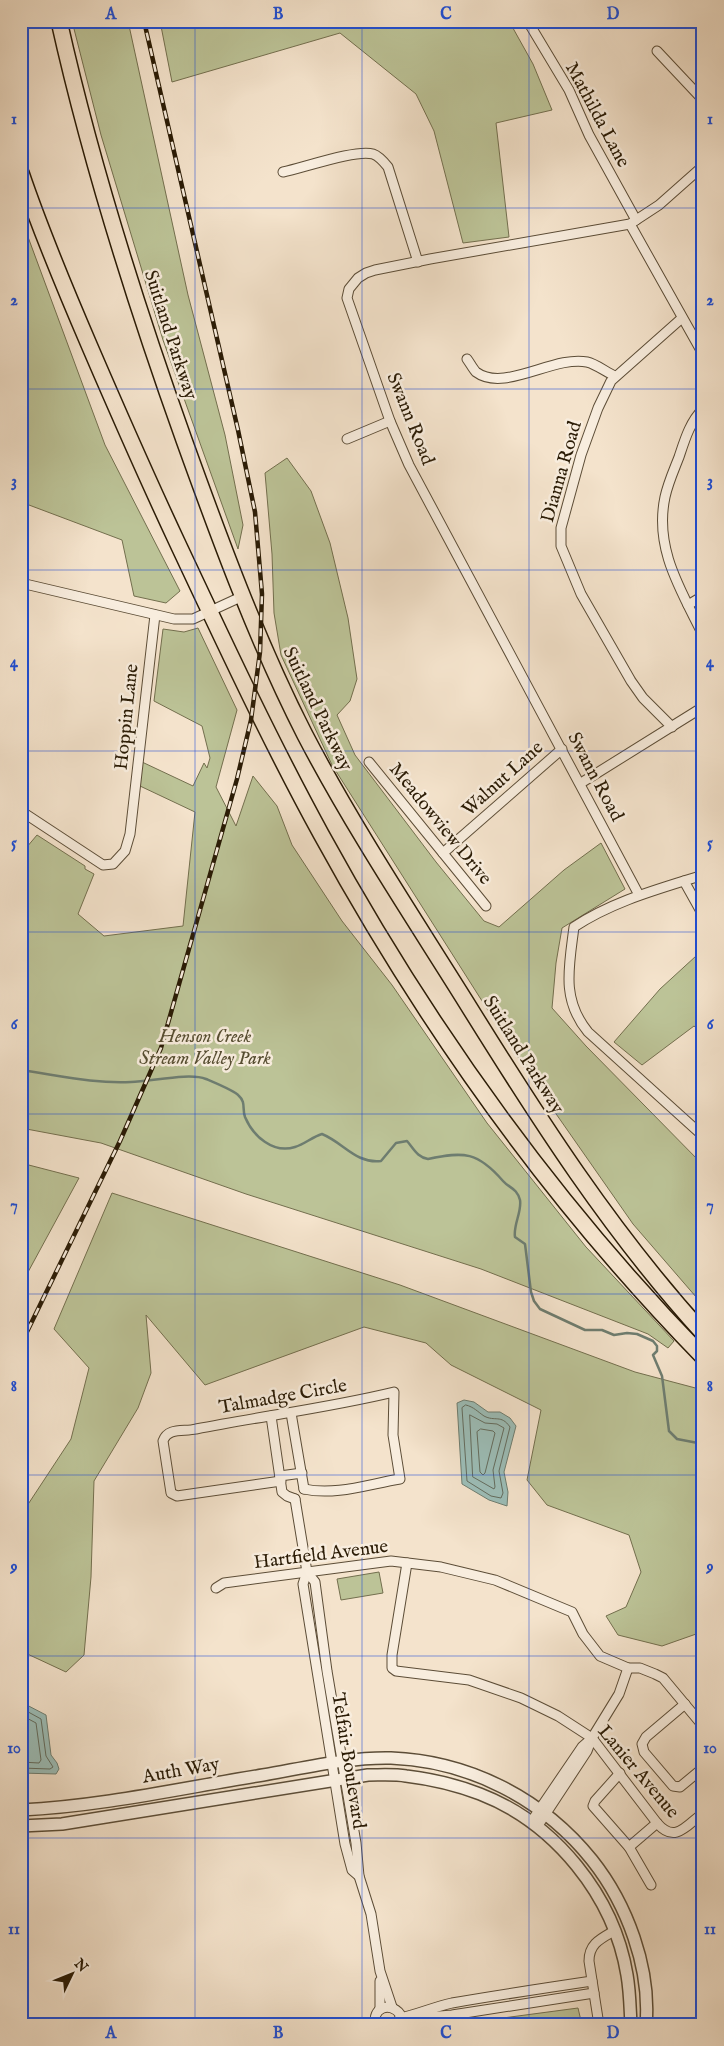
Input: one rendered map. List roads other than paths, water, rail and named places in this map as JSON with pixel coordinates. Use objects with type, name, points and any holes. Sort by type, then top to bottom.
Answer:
[{"type":"highway","name":"Suitland Parkway","points":[[59,21],[90,144],[140,312],[196,472],[243,596],[273,668],[303,730],[368,846],[564,1157],[632,1249],[703,1333]]},
{"type":"highway","points":[[21,173],[47,245],[76,314],[209,611],[268,732],[322,836],[376,930],[438,1027],[512,1134],[574,1214],[640,1290],[703,1357]]},
{"type":"street","name":"Mathilda Lane","points":[[530,24],[569,90],[589,135],[633,222],[682,318],[703,354]]},
{"type":"street","points":[[657,51],[703,100]]},
{"type":"street","points":[[283,172],[337,158],[363,154],[373,154],[379,158],[388,167],[418,262]]},
{"type":"street","name":"Swann Road","points":[[639,895],[581,783],[409,465],[390,421],[347,298],[348,293],[358,278],[366,273],[633,222],[659,205],[703,166]]},
{"type":"street","name":"Dianna Road","points":[[672,727],[643,698],[627,675],[581,594],[561,546],[561,528],[581,455],[598,408],[615,376],[682,318]]},
{"type":"street","points":[[467,359],[475,372],[489,378],[505,378],[565,362],[587,362],[615,376]]},
{"type":"street","points":[[703,409],[692,423],[687,434],[672,474],[663,510],[664,549],[670,567],[703,635]]},
{"type":"street","points":[[347,439],[390,421]]},
{"type":"street","points":[[21,583],[104,601],[163,618],[188,620],[243,596]]},
{"type":"street","points":[[688,605],[703,596]]},
{"type":"street","name":"Hoppin Lane","points":[[21,811],[103,865],[113,864],[126,851],[132,821],[155,615]]},
{"type":"street","points":[[581,783],[703,707]]},
{"type":"street","name":"Walnut Lane","points":[[443,853],[562,749]]},
{"type":"street","name":"Meadowview Drive","points":[[369,762],[486,906]]},
{"type":"street","points":[[703,875],[639,895],[587,919],[574,928],[568,977],[569,994],[577,1018],[588,1032],[703,1136]]},
{"type":"street","points":[[684,881],[703,915]]},
{"type":"street","name":"Talmadge Circle","points":[[280,1479],[177,1496],[171,1494],[163,1441],[165,1435],[170,1432],[292,1413],[394,1392],[393,1434],[400,1479],[317,1492],[304,1489]]},
{"type":"street","points":[[292,1413],[304,1489],[295,1499]]},
{"type":"street","name":"Telfair Boulevard","points":[[271,1416],[282,1492],[295,1499],[307,1572],[303,1584],[313,1647],[346,1778],[359,1876],[371,1914],[380,1971],[380,2009],[376,2016],[376,2025]]},
{"type":"street","points":[[280,1479],[302,1473]]},
{"type":"street","name":"Hartfield Avenue","points":[[216,1588],[224,1583],[391,1561],[440,1567],[495,1580],[572,1612],[583,1634],[600,1656],[628,1668],[640,1668],[663,1678],[703,1726]]},
{"type":"street","name":"Lanier Avenue","points":[[407,1563],[392,1655],[392,1668],[396,1672],[469,1680],[521,1698],[558,1716],[592,1738],[663,1830],[674,1834],[703,1813]]},
{"type":"street","name":"Telfair Boulevard","points":[[307,1572],[315,1582],[341,1762],[333,1780],[349,1862],[352,1870],[359,1876]]},
{"type":"street","points":[[313,1647],[324,1645]]},
{"type":"street","points":[[534,1825],[587,1750],[592,1738],[619,1694],[628,1668]]},
{"type":"street","points":[[685,1704],[646,1737],[642,1744],[644,1752],[674,1786],[680,1787],[703,1768]]},
{"type":"street","name":"Auth Way","points":[[21,1810],[117,1801],[341,1762],[391,1758],[422,1761],[477,1775],[507,1789],[543,1812],[581,1846],[616,1894],[630,1925],[639,1954],[644,1981],[646,2025]]},
{"type":"street","points":[[620,1773],[595,1801],[593,1806],[629,1847],[651,1885]]},
{"type":"street","name":"Auth Way","points":[[21,1826],[62,1824],[368,1775],[404,1775],[444,1782],[481,1794],[534,1825],[564,1852],[583,1874],[598,1897],[614,1931],[627,1975],[631,2025]]},
{"type":"street","points":[[629,1847],[657,1823]]},
{"type":"street","points":[[599,2025],[589,1951],[599,1940],[614,1931]]},
{"type":"street","name":"Telfair Boulevard","points":[[380,1971],[392,2007],[398,2011],[400,2021]]},
{"type":"street","points":[[400,2021],[427,2009],[450,2004],[592,1981]]},
{"type":"street","points":[[419,2014],[428,2017],[452,2016],[594,1993]]},
{"type":"street","points":[[380,2009],[392,2007]]},
{"type":"water","points":[[464,1400],[474,1402],[488,1412],[500,1412],[510,1418],[516,1426],[504,1472],[508,1492],[507,1506],[489,1500],[462,1484],[457,1403]]},
{"type":"water","points":[[21,1702],[46,1715],[51,1755],[59,1769],[56,1774],[21,1773]]},
{"type":"waterway","points":[[21,1070],[117,1082],[139,1082],[180,1077],[206,1079],[237,1094],[241,1098],[245,1117],[253,1131],[265,1142],[279,1148],[295,1147],[322,1134],[357,1156],[372,1161],[381,1161],[396,1143],[407,1141],[418,1155],[424,1158],[461,1155],[478,1159],[494,1171],[519,1196],[520,1205],[515,1237],[525,1244],[531,1292],[534,1301],[540,1309],[585,1330],[602,1330],[614,1335],[637,1334],[653,1341],[657,1346],[657,1351],[653,1355],[662,1376],[669,1431],[677,1439],[703,1444]]},
{"type":"railway","points":[[21,1344],[120,1141],[161,1048],[237,779],[251,720],[260,652],[262,594],[255,512],[144,21]]},
{"type":"park label","name":"Henson Creek Stream Valley Park","points":[[205,1048]]}]
